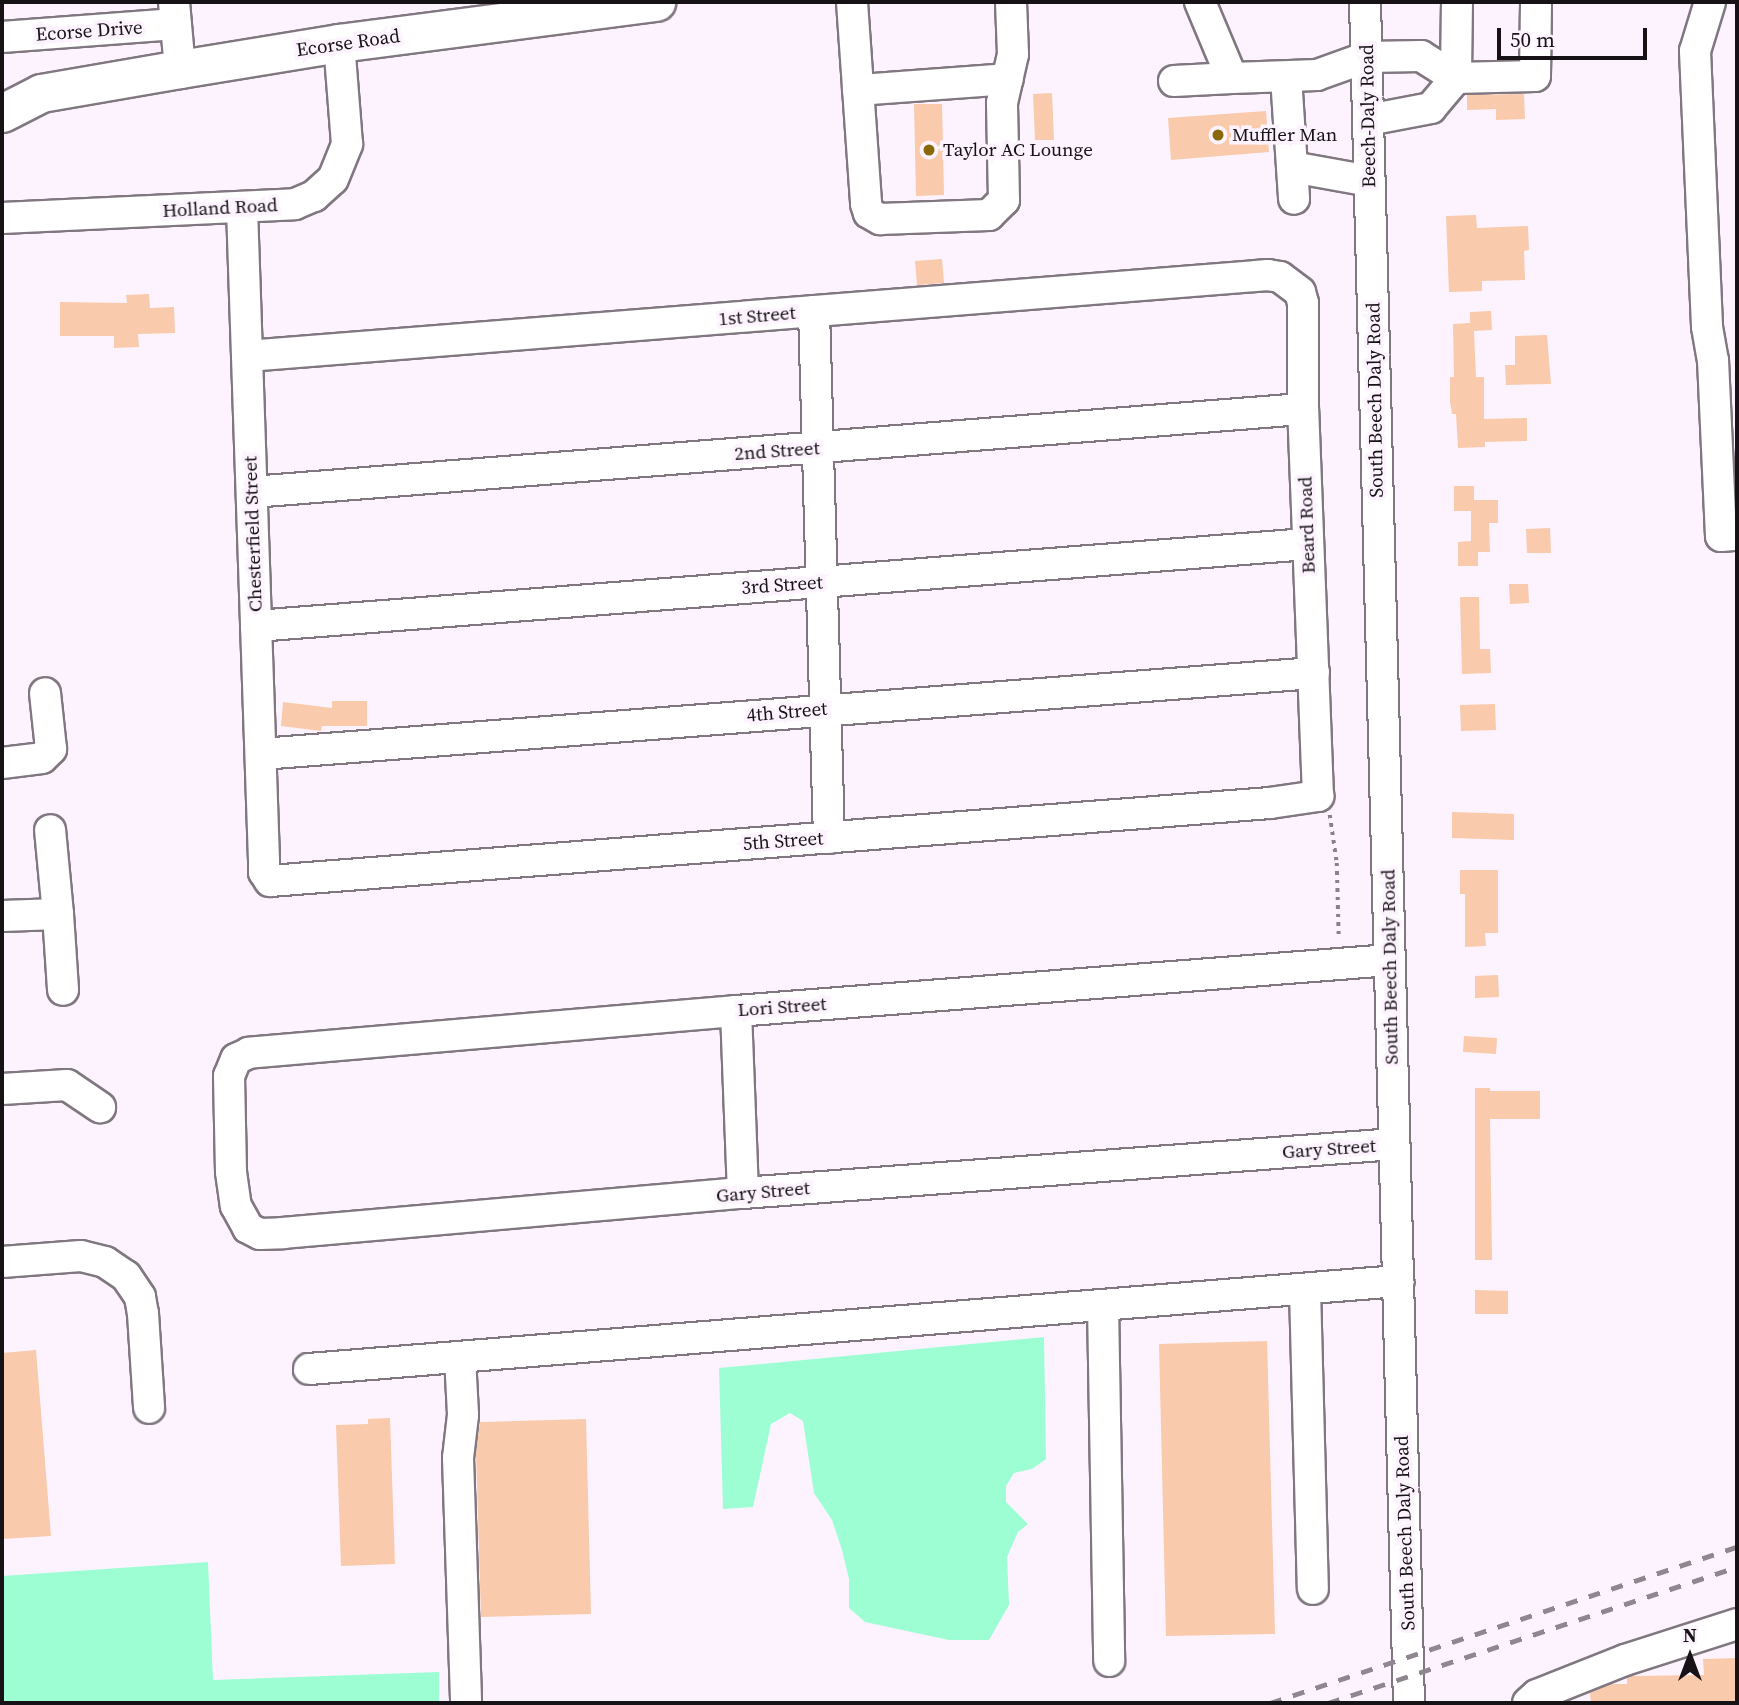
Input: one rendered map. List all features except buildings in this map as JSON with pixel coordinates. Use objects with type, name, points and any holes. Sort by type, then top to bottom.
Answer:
[{"type":"main road","name":"Ecorse Road","points":[[2,113],[41,93],[339,43],[466,14],[656,2]]},
{"type":"main road","name":"Ecorse Road","points":[[2,87],[41,93]]},
{"type":"street","points":[[852,2],[866,204],[869,213],[880,219],[989,215],[1004,200],[1002,103],[1013,54],[1011,2]]},
{"type":"street","points":[[1199,2],[1232,78]]},
{"type":"street","name":"Beech-Daly Road","points":[[1365,2],[1371,230]]},
{"type":"street","points":[[1368,120],[1431,108],[1456,78],[1457,2]]},
{"type":"street","points":[[1174,81],[1317,75],[1367,57],[1421,56],[1456,78],[1535,76],[1535,2]]},
{"type":"street","points":[[1710,2],[1695,51],[1707,327],[1725,360],[1721,536],[1737,535]]},
{"type":"street","points":[[175,13],[180,69]]},
{"type":"street","name":"Ecorse Drive","points":[[2,37],[175,13]]},
{"type":"street","name":"Holland Road","points":[[2,218],[295,204],[324,188],[340,168],[347,144],[348,123],[339,43]]},
{"type":"street","points":[[1286,77],[1294,198]]},
{"type":"street","points":[[858,90],[1007,79]]},
{"type":"street","points":[[1292,167],[1370,181]]},
{"type":"street","name":"Chesterfield Street","points":[[242,208],[264,861]]},
{"type":"street","name":"South Beech Daly Road","points":[[1371,230],[1409,1703]]},
{"type":"street","name":"1st Street","points":[[247,356],[1268,275]]},
{"type":"street","name":"Beard Road","points":[[1268,275],[1292,284],[1300,292],[1303,303],[1307,544],[1323,805]]},
{"type":"street","points":[[814,311],[829,838]]},
{"type":"street","name":"2nd Street","points":[[252,492],[1303,409]]},
{"type":"street","name":"3rd Street","points":[[256,626],[1307,544]]},
{"type":"street","name":"4th Street","points":[[261,754],[1314,673]]},
{"type":"street","points":[[2,763],[42,758],[51,749],[45,693]]},
{"type":"street","name":"5th Street","points":[[264,861],[264,872],[270,881],[1270,803],[1323,805]]},
{"type":"street","points":[[50,830],[63,990]]},
{"type":"street","points":[[2,916],[58,914]]},
{"type":"street","name":"Lori Street","points":[[229,1117],[231,1066],[236,1059],[249,1053],[736,1011],[1390,960]]},
{"type":"street","points":[[736,1011],[743,1193]]},
{"type":"street","points":[[2,1089],[67,1085],[100,1107]]},
{"type":"street","name":"Gary Street","points":[[229,1117],[231,1172],[236,1206],[248,1228],[260,1234],[743,1193],[1394,1144]]},
{"type":"street","points":[[2,1262],[81,1256],[106,1262],[125,1276],[140,1297],[149,1408]]},
{"type":"street","points":[[309,1369],[1398,1281]]},
{"type":"street","points":[[1306,1289],[1313,1589]]},
{"type":"street","points":[[1103,1305],[1109,1661]]},
{"type":"street","points":[[460,1357],[463,1415],[458,1458],[466,1702]]},
{"type":"street","points":[[1528,1703],[1537,1695],[1625,1660],[1737,1624]]},
{"type":"path","points":[[1323,805],[1337,863],[1339,947]]},
{"type":"green space","points":[[1044,1337],[1046,1459],[1032,1469],[1014,1473],[1006,1486],[1006,1502],[1028,1524],[1018,1532],[1007,1557],[1009,1605],[989,1640],[949,1640],[865,1622],[849,1608],[849,1579],[842,1550],[832,1520],[814,1493],[803,1421],[790,1413],[771,1424],[753,1507],[723,1509],[719,1368]]},
{"type":"green space","points":[[208,1562],[213,1680],[439,1672],[439,1703],[2,1703],[2,1576]]},
{"type":"railway","points":[[1270,1703],[1737,1547]]},
{"type":"railway","points":[[1328,1703],[1737,1567]]},
{"type":"place","name":"Muffler Man","points":[[1218,135]]},
{"type":"place","name":"Taylor AC Lounge","points":[[929,150]]}]
